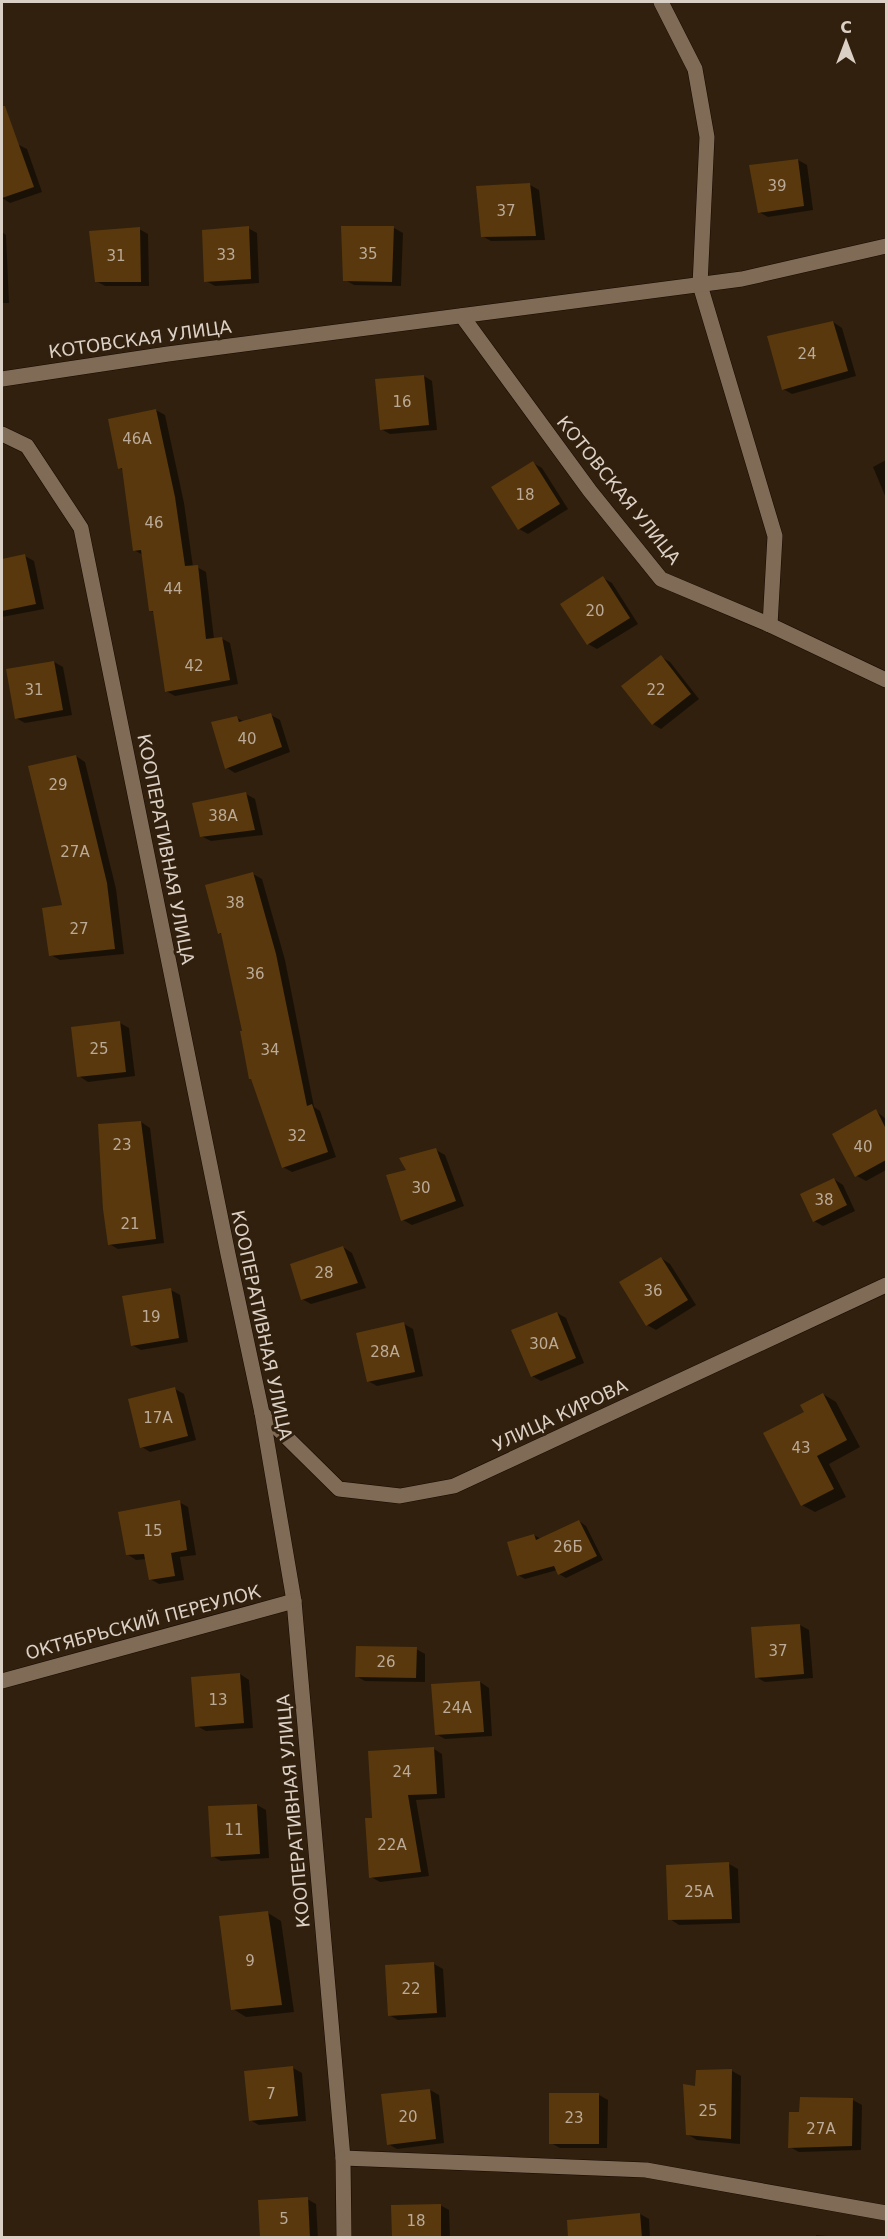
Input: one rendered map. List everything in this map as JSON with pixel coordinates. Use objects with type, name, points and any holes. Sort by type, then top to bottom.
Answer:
[{"type":"street","points":[[661,2],[695,69],[707,137],[700,285],[775,536],[770,625]]},
{"type":"street","name":"КОТОВСКАЯ УЛИЦА","points":[[2,379],[168,354],[742,279],[886,246]]},
{"type":"street","name":"КОТОВСКАЯ УЛИЦА","points":[[462,315],[590,491],[661,579],[770,625],[886,680]]},
{"type":"street","name":"КООПЕРАТИВНАЯ УЛИЦА","points":[[2,434],[27,446],[81,528],[262,1413],[294,1601],[343,2158],[344,2238]]},
{"type":"street","name":"УЛИЦА КИРОВА","points":[[262,1413],[339,1489],[400,1496],[454,1486],[886,1285]]},
{"type":"street","name":"ОКТЯБРЬСКИЙ ПЕРЕУЛОК","points":[[2,1681],[294,1601]]},
{"type":"street","points":[[343,2158],[645,2170],[886,2213]]},
{"type":"building","points":[[2,106],[5,106],[34,187],[2,198]]},
{"type":"building","points":[[798,159],[804,206],[758,213],[749,165]]},
{"type":"building","points":[[530,183],[536,236],[481,237],[476,186]]},
{"type":"building","points":[[249,226],[251,279],[204,282],[202,230]]},
{"type":"building","points":[[341,226],[394,226],[392,282],[343,281]]},
{"type":"building","points":[[140,227],[141,282],[95,282],[89,231]]},
{"type":"building","points":[[833,321],[848,371],[782,390],[767,336]]},
{"type":"building","points":[[424,375],[429,425],[380,430],[375,379]]},
{"type":"building","points":[[156,409],[175,497],[185,566],[198,565],[206,639],[222,637],[230,680],[165,692],[153,611],[149,611],[141,550],[133,551],[122,468],[118,469],[108,419]]},
{"type":"building","points":[[533,461],[560,504],[518,530],[491,487]]},
{"type":"building","points":[[25,554],[36,604],[2,611],[2,559]]},
{"type":"building","points":[[603,576],[630,618],[587,645],[560,604]]},
{"type":"building","points":[[661,655],[691,694],[652,725],[621,686]]},
{"type":"building","points":[[54,661],[63,710],[15,719],[6,669]]},
{"type":"building","points":[[271,713],[282,747],[225,769],[211,722],[237,716],[239,722]]},
{"type":"building","points":[[76,755],[107,883],[115,949],[49,956],[42,908],[62,905],[28,766]]},
{"type":"building","points":[[246,792],[255,830],[200,837],[192,803]]},
{"type":"building","points":[[253,872],[276,954],[307,1106],[312,1104],[328,1152],[282,1168],[251,1079],[249,1079],[240,1031],[242,1031],[221,933],[218,934],[205,885]]},
{"type":"building","points":[[120,1021],[126,1072],[77,1077],[71,1027]]},
{"type":"building","points":[[876,1109],[886,1129],[886,1160],[855,1177],[832,1134]]},
{"type":"building","points":[[141,1121],[156,1239],[108,1245],[103,1209],[98,1124]]},
{"type":"building","points":[[436,1148],[456,1201],[401,1221],[386,1175],[406,1170],[399,1158]]},
{"type":"building","points":[[834,1178],[847,1205],[813,1222],[800,1194]]},
{"type":"building","points":[[343,1246],[358,1283],[301,1300],[290,1264]]},
{"type":"building","points":[[661,1257],[688,1300],[646,1326],[619,1282]]},
{"type":"building","points":[[171,1288],[179,1338],[131,1346],[122,1296]]},
{"type":"building","points":[[557,1312],[576,1358],[531,1377],[511,1330]]},
{"type":"building","points":[[404,1322],[415,1372],[367,1382],[356,1333]]},
{"type":"building","points":[[175,1387],[188,1436],[140,1448],[128,1399]]},
{"type":"building","points":[[823,1393],[847,1440],[817,1456],[834,1489],[801,1506],[763,1433],[804,1412],[800,1405]]},
{"type":"building","points":[[180,1500],[187,1550],[171,1553],[175,1576],[149,1580],[144,1554],[126,1555],[118,1512]]},
{"type":"building","points":[[579,1520],[597,1556],[558,1575],[554,1566],[517,1576],[507,1542],[534,1534],[536,1540]]},
{"type":"building","points":[[800,1624],[804,1674],[755,1678],[751,1627]]},
{"type":"building","points":[[356,1646],[417,1647],[416,1678],[355,1677]]},
{"type":"building","points":[[240,1673],[244,1723],[195,1727],[191,1677]]},
{"type":"building","points":[[480,1681],[484,1732],[435,1735],[431,1684]]},
{"type":"building","points":[[434,1747],[437,1794],[408,1795],[421,1872],[369,1878],[365,1818],[372,1818],[368,1751]]},
{"type":"building","points":[[257,1804],[260,1854],[211,1857],[208,1806]]},
{"type":"building","points":[[729,1862],[732,1919],[668,1920],[666,1865]]},
{"type":"building","points":[[268,1911],[282,2005],[231,2010],[219,1916]]},
{"type":"building","points":[[434,1962],[437,2013],[388,2016],[385,1965]]},
{"type":"building","points":[[293,2066],[298,2116],[249,2121],[244,2071]]},
{"type":"building","points":[[732,2069],[731,2139],[686,2135],[683,2084],[695,2086],[696,2070]]},
{"type":"building","points":[[430,2089],[436,2139],[387,2145],[381,2094]]},
{"type":"building","points":[[549,2093],[599,2093],[599,2144],[549,2144]]},
{"type":"building","points":[[800,2097],[853,2098],[852,2146],[788,2148],[789,2112],[799,2112]]},
{"type":"building","points":[[308,2197],[310,2238],[260,2238],[258,2200]]},
{"type":"building","points":[[441,2204],[441,2238],[392,2238],[391,2205]]},
{"type":"building","points":[[640,2213],[642,2238],[568,2238],[567,2220]]}]
